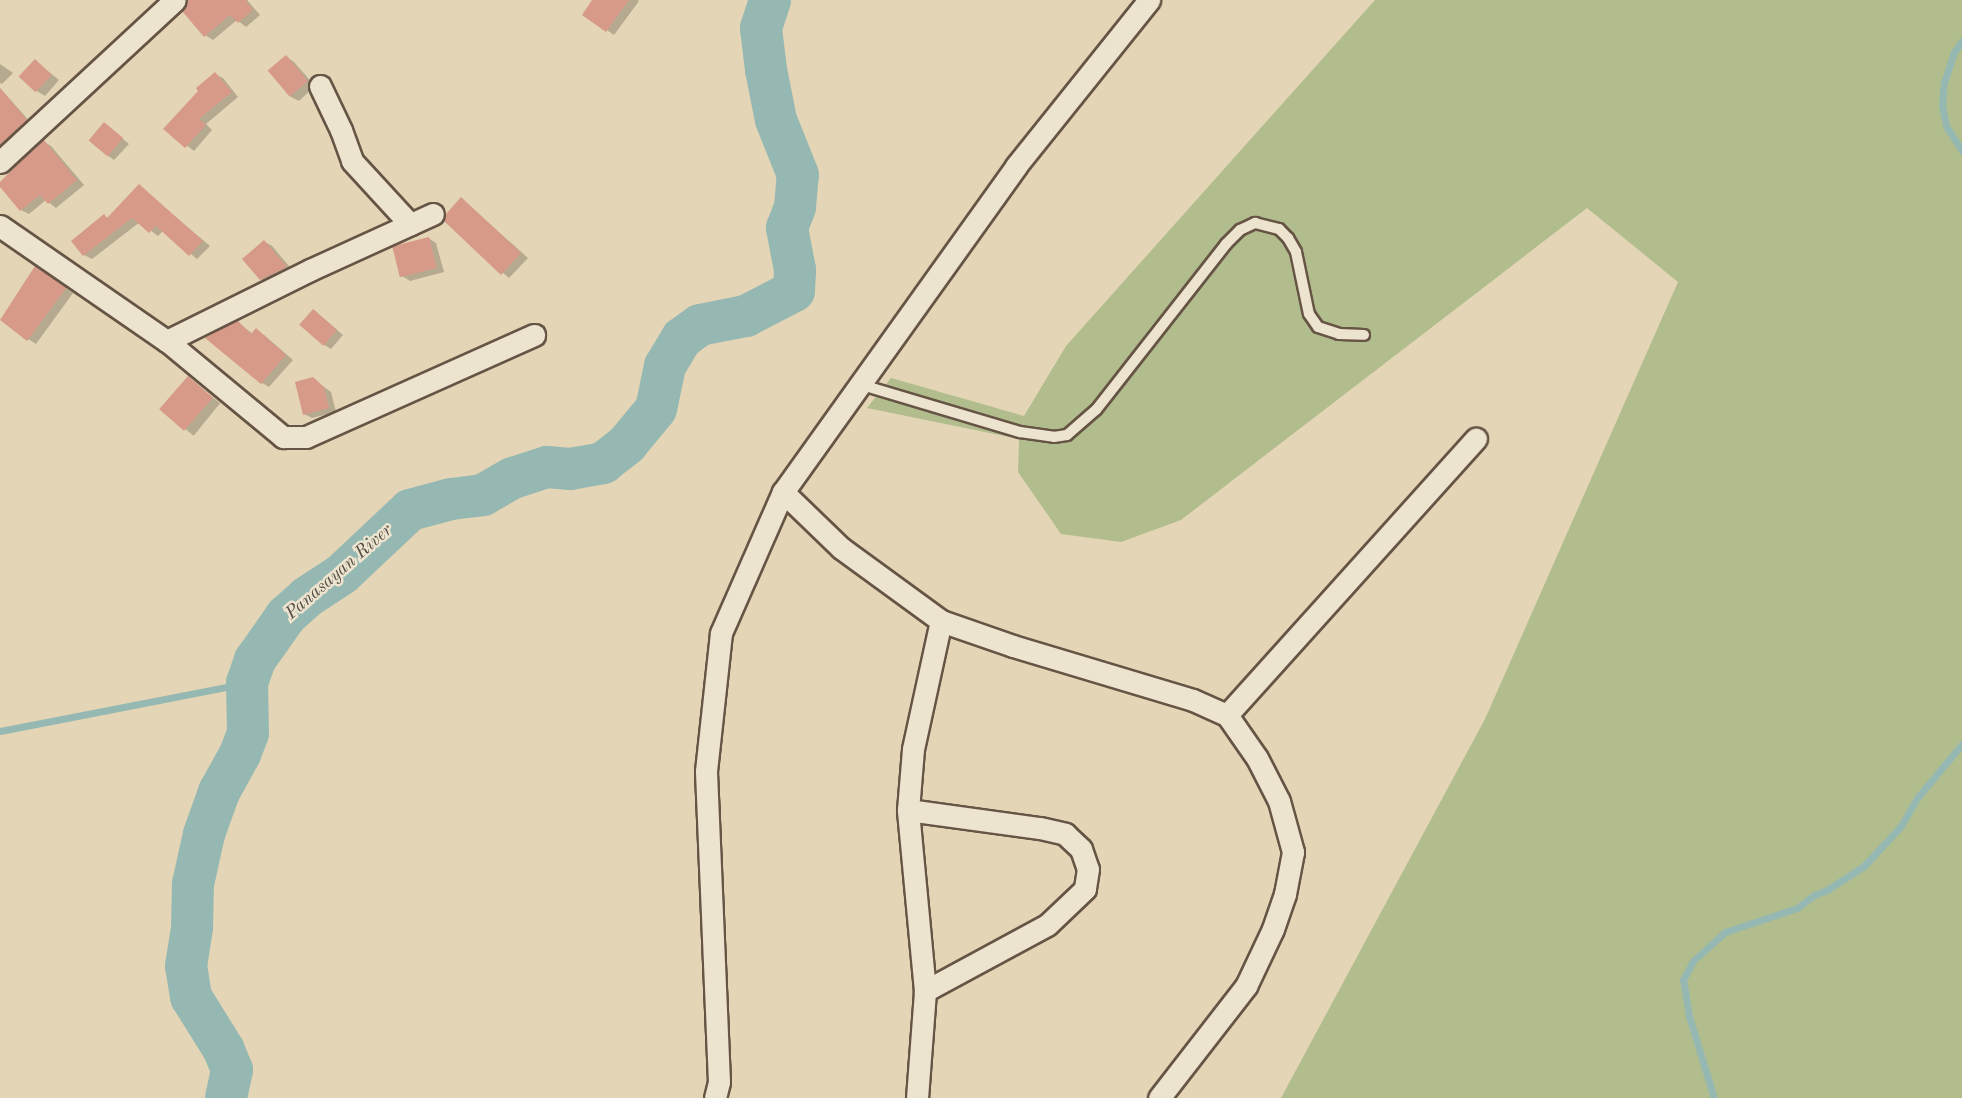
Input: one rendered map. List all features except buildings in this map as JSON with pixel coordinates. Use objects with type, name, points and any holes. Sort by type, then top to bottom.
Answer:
[{"type":"street","points":[[0,162],[175,0]]},
{"type":"street","points":[[715,1098],[719,1082],[706,771],[721,633],[783,492],[862,385],[1016,166],[1149,0]]},
{"type":"street","points":[[321,86],[352,161],[410,224]]},
{"type":"street","points":[[167,341],[433,214]]},
{"type":"street","points":[[0,226],[167,341],[284,437],[306,437],[534,335]]},
{"type":"street","points":[[1227,714],[1476,438]]},
{"type":"street","points":[[783,492],[842,548],[941,621],[1013,646],[1193,700],[1227,714],[1257,758],[1279,801],[1293,852],[1285,894],[1273,929],[1246,986],[1159,1098]]},
{"type":"street","points":[[917,1098],[925,992],[908,810],[913,749],[941,621]]},
{"type":"street","points":[[908,810],[1040,828],[1065,834],[1081,849],[1088,869],[1085,890],[1047,925],[925,992]]},
{"type":"lane","points":[[862,385],[1020,432],[1054,437],[1066,435],[1096,410],[1226,244],[1240,230],[1255,223],[1279,229],[1292,245],[1296,252],[1309,314],[1318,327],[1339,334],[1364,335]]},
{"type":"green space","points":[[1375,0],[1962,0],[1962,1098],[1281,1098],[1485,719],[1678,282],[1587,208],[1181,520],[1121,542],[1061,534],[1018,472],[1019,439],[867,408],[891,378],[1024,416],[1066,346]]},
{"type":"waterway","name":"Panasayan River","points":[[226,1098],[232,1070],[224,1050],[191,997],[186,966],[192,927],[193,884],[204,834],[219,792],[240,754],[248,733],[247,683],[255,660],[286,616],[307,597],[342,574],[410,510],[451,499],[483,495],[513,478],[547,467],[570,469],[603,463],[627,444],[656,409],[665,366],[682,338],[700,325],[746,316],[794,291],[795,270],[787,228],[795,207],[798,175],[776,120],[766,70],[761,28],[770,0]]},
{"type":"waterway","points":[[1962,41],[1954,52],[1944,82],[1942,105],[1946,126],[1962,151]]},
{"type":"waterway","points":[[0,731],[247,683]]},
{"type":"waterway","points":[[1714,1098],[1689,1016],[1683,980],[1693,961],[1725,932],[1797,908],[1814,895],[1827,890],[1864,866],[1901,826],[1918,797],[1962,744]]}]
